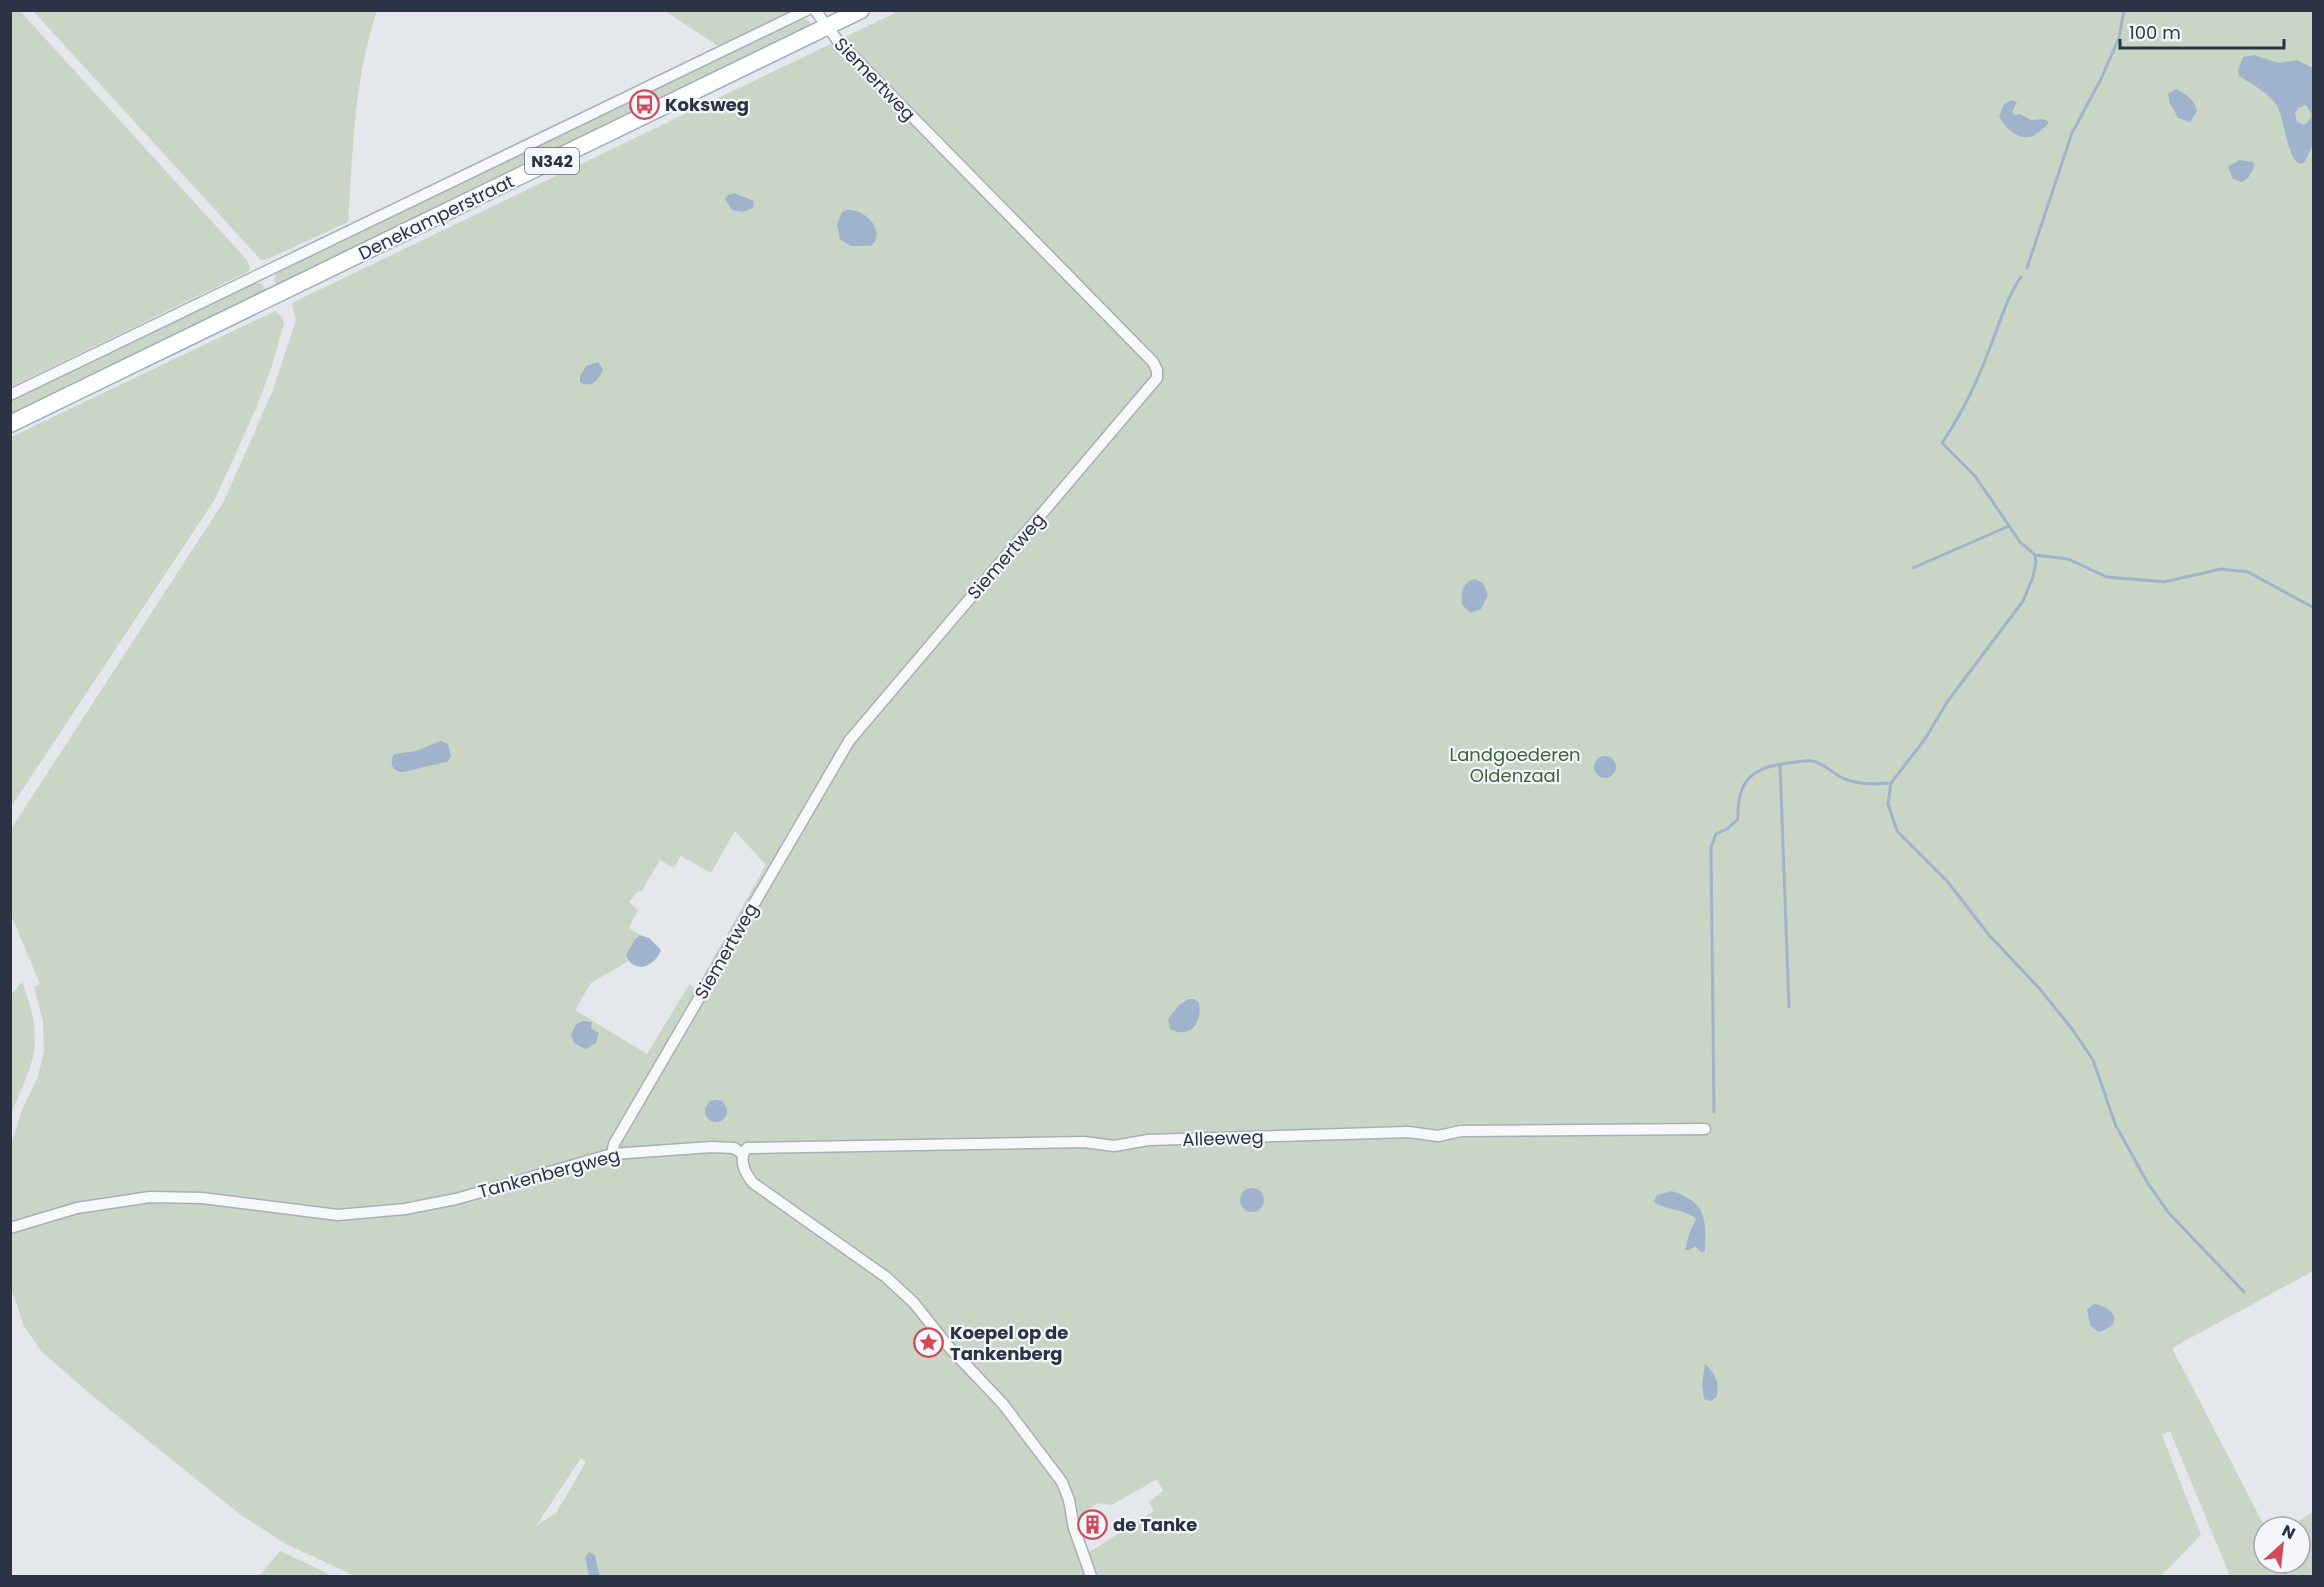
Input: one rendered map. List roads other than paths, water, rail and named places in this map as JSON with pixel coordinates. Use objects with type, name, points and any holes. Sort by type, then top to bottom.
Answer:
[{"type":"main road","name":"Denekamperstraat","points":[[10,424],[861,10]]},
{"type":"street","name":"Denekamperstraat","points":[[10,395],[807,10]]},
{"type":"street","points":[[815,10],[826,27]]},
{"type":"street","name":"Siemertweg","points":[[612,1154],[614,1144],[849,741],[1157,378],[1157,370],[1153,362],[906,112],[826,27]]},
{"type":"street","name":"Alleeweg","points":[[743,1154],[747,1148],[776,1147],[1084,1142],[1114,1146],[1148,1140],[1408,1132],[1442,1136],[1461,1131],[1705,1129]]},
{"type":"street","name":"Tankenbergweg","points":[[10,1228],[77,1208],[150,1197],[202,1198],[338,1215],[405,1209],[456,1199],[612,1154],[712,1147],[734,1148],[743,1154]]},
{"type":"street","points":[[743,1154],[742,1163],[746,1175],[753,1183],[886,1277],[914,1303],[949,1347],[1003,1404],[1062,1482],[1069,1500],[1074,1528],[1091,1576]]},
{"type":"water","points":[[2254,55],[2278,63],[2297,60],[2313,68],[2313,145],[2304,163],[2299,164],[2292,154],[2277,106],[2260,89],[2239,76],[2238,70],[2243,57]],"holes":[[[2306,105],[2312,115],[2304,125],[2297,122],[2295,113],[2298,108]]]},
{"type":"water","points":[[2176,89],[2190,98],[2196,107],[2197,111],[2190,122],[2178,118],[2170,103],[2168,94]]},
{"type":"water","points":[[2012,100],[2017,102],[2012,112],[2015,115],[2020,114],[2031,120],[2043,119],[2048,121],[2048,124],[2031,137],[2014,134],[1999,116],[2004,104]]},
{"type":"water","points":[[2239,160],[2253,162],[2254,167],[2248,178],[2242,182],[2233,179],[2228,167]]},
{"type":"water","points":[[734,193],[754,201],[753,208],[742,212],[732,210],[725,199]]},
{"type":"water","points":[[846,210],[859,212],[871,221],[877,234],[871,246],[851,246],[840,239],[837,225],[842,212]]},
{"type":"water","points":[[598,362],[603,369],[600,377],[591,384],[580,382],[580,376],[586,366]]},
{"type":"water","points":[[1475,579],[1483,583],[1488,595],[1481,609],[1471,613],[1462,605],[1462,593],[1464,586]]},
{"type":"water","points":[[441,741],[448,744],[451,756],[446,762],[403,772],[392,766],[394,754],[416,751]]},
{"type":"water","points":[[1605,756],[1613,759],[1616,767],[1613,775],[1605,778],[1597,775],[1594,767],[1597,759]]},
{"type":"water","points":[[640,935],[649,938],[661,950],[654,961],[639,967],[634,965],[626,955],[635,939]]},
{"type":"water","points":[[1188,999],[1194,999],[1199,1003],[1199,1017],[1194,1027],[1184,1032],[1170,1029],[1168,1019],[1179,1005]]},
{"type":"water","points":[[584,1021],[592,1022],[591,1028],[599,1033],[596,1043],[585,1049],[574,1043],[571,1035],[576,1024]]},
{"type":"water","points":[[716,1100],[724,1103],[727,1111],[724,1119],[716,1122],[708,1119],[705,1111],[708,1103]]},
{"type":"water","points":[[1252,1188],[1257,1189],[1263,1195],[1263,1205],[1257,1211],[1252,1212],[1247,1211],[1241,1205],[1240,1200],[1241,1195],[1247,1189]]},
{"type":"water","points":[[1672,1191],[1692,1201],[1702,1213],[1705,1251],[1701,1252],[1695,1246],[1690,1250],[1685,1250],[1696,1219],[1691,1215],[1654,1202],[1657,1195]]},
{"type":"water","points":[[2094,1304],[2108,1309],[2114,1317],[2111,1326],[2098,1332],[2090,1325],[2087,1309]]},
{"type":"water","points":[[1705,1364],[1712,1371],[1717,1383],[1716,1398],[1710,1401],[1704,1399],[1702,1385]]},
{"type":"water","points":[[589,1552],[595,1555],[600,1576],[589,1576],[585,1557]]},
{"type":"waterway","points":[[2027,268],[2072,133],[2101,79],[2119,38],[2124,10]]},
{"type":"waterway","points":[[2021,277],[2008,301],[1969,396],[1942,443],[1975,476],[2020,542],[2035,555],[2068,559],[2107,577],[2164,582],[2221,569],[2248,572],[2314,608]]},
{"type":"waterway","points":[[1913,568],[2009,526]]},
{"type":"waterway","points":[[1714,1112],[1711,847],[1716,834],[1727,829],[1738,819],[1738,806],[1744,786],[1749,778],[1765,768],[1813,761],[1851,781],[1868,784],[1891,783],[1925,739],[1947,702],[2023,601],[2033,577],[2035,555]]},
{"type":"waterway","points":[[1780,764],[1789,1007]]},
{"type":"waterway","points":[[1891,783],[1888,804],[1897,831],[1947,881],[1989,935],[2039,988],[2072,1029],[2093,1060],[2116,1126],[2147,1182],[2168,1212],[2244,1292]]},
{"type":"place","name":"Koksweg","points":[[644,104]]},
{"type":"place","name":"Koepel op de Tankenberg","points":[[929,1342]]},
{"type":"place","name":"de Tanke","points":[[1092,1524]]},
{"type":"park label","name":"Landgoederen Oldenzaal","points":[[1515,764]]}]
